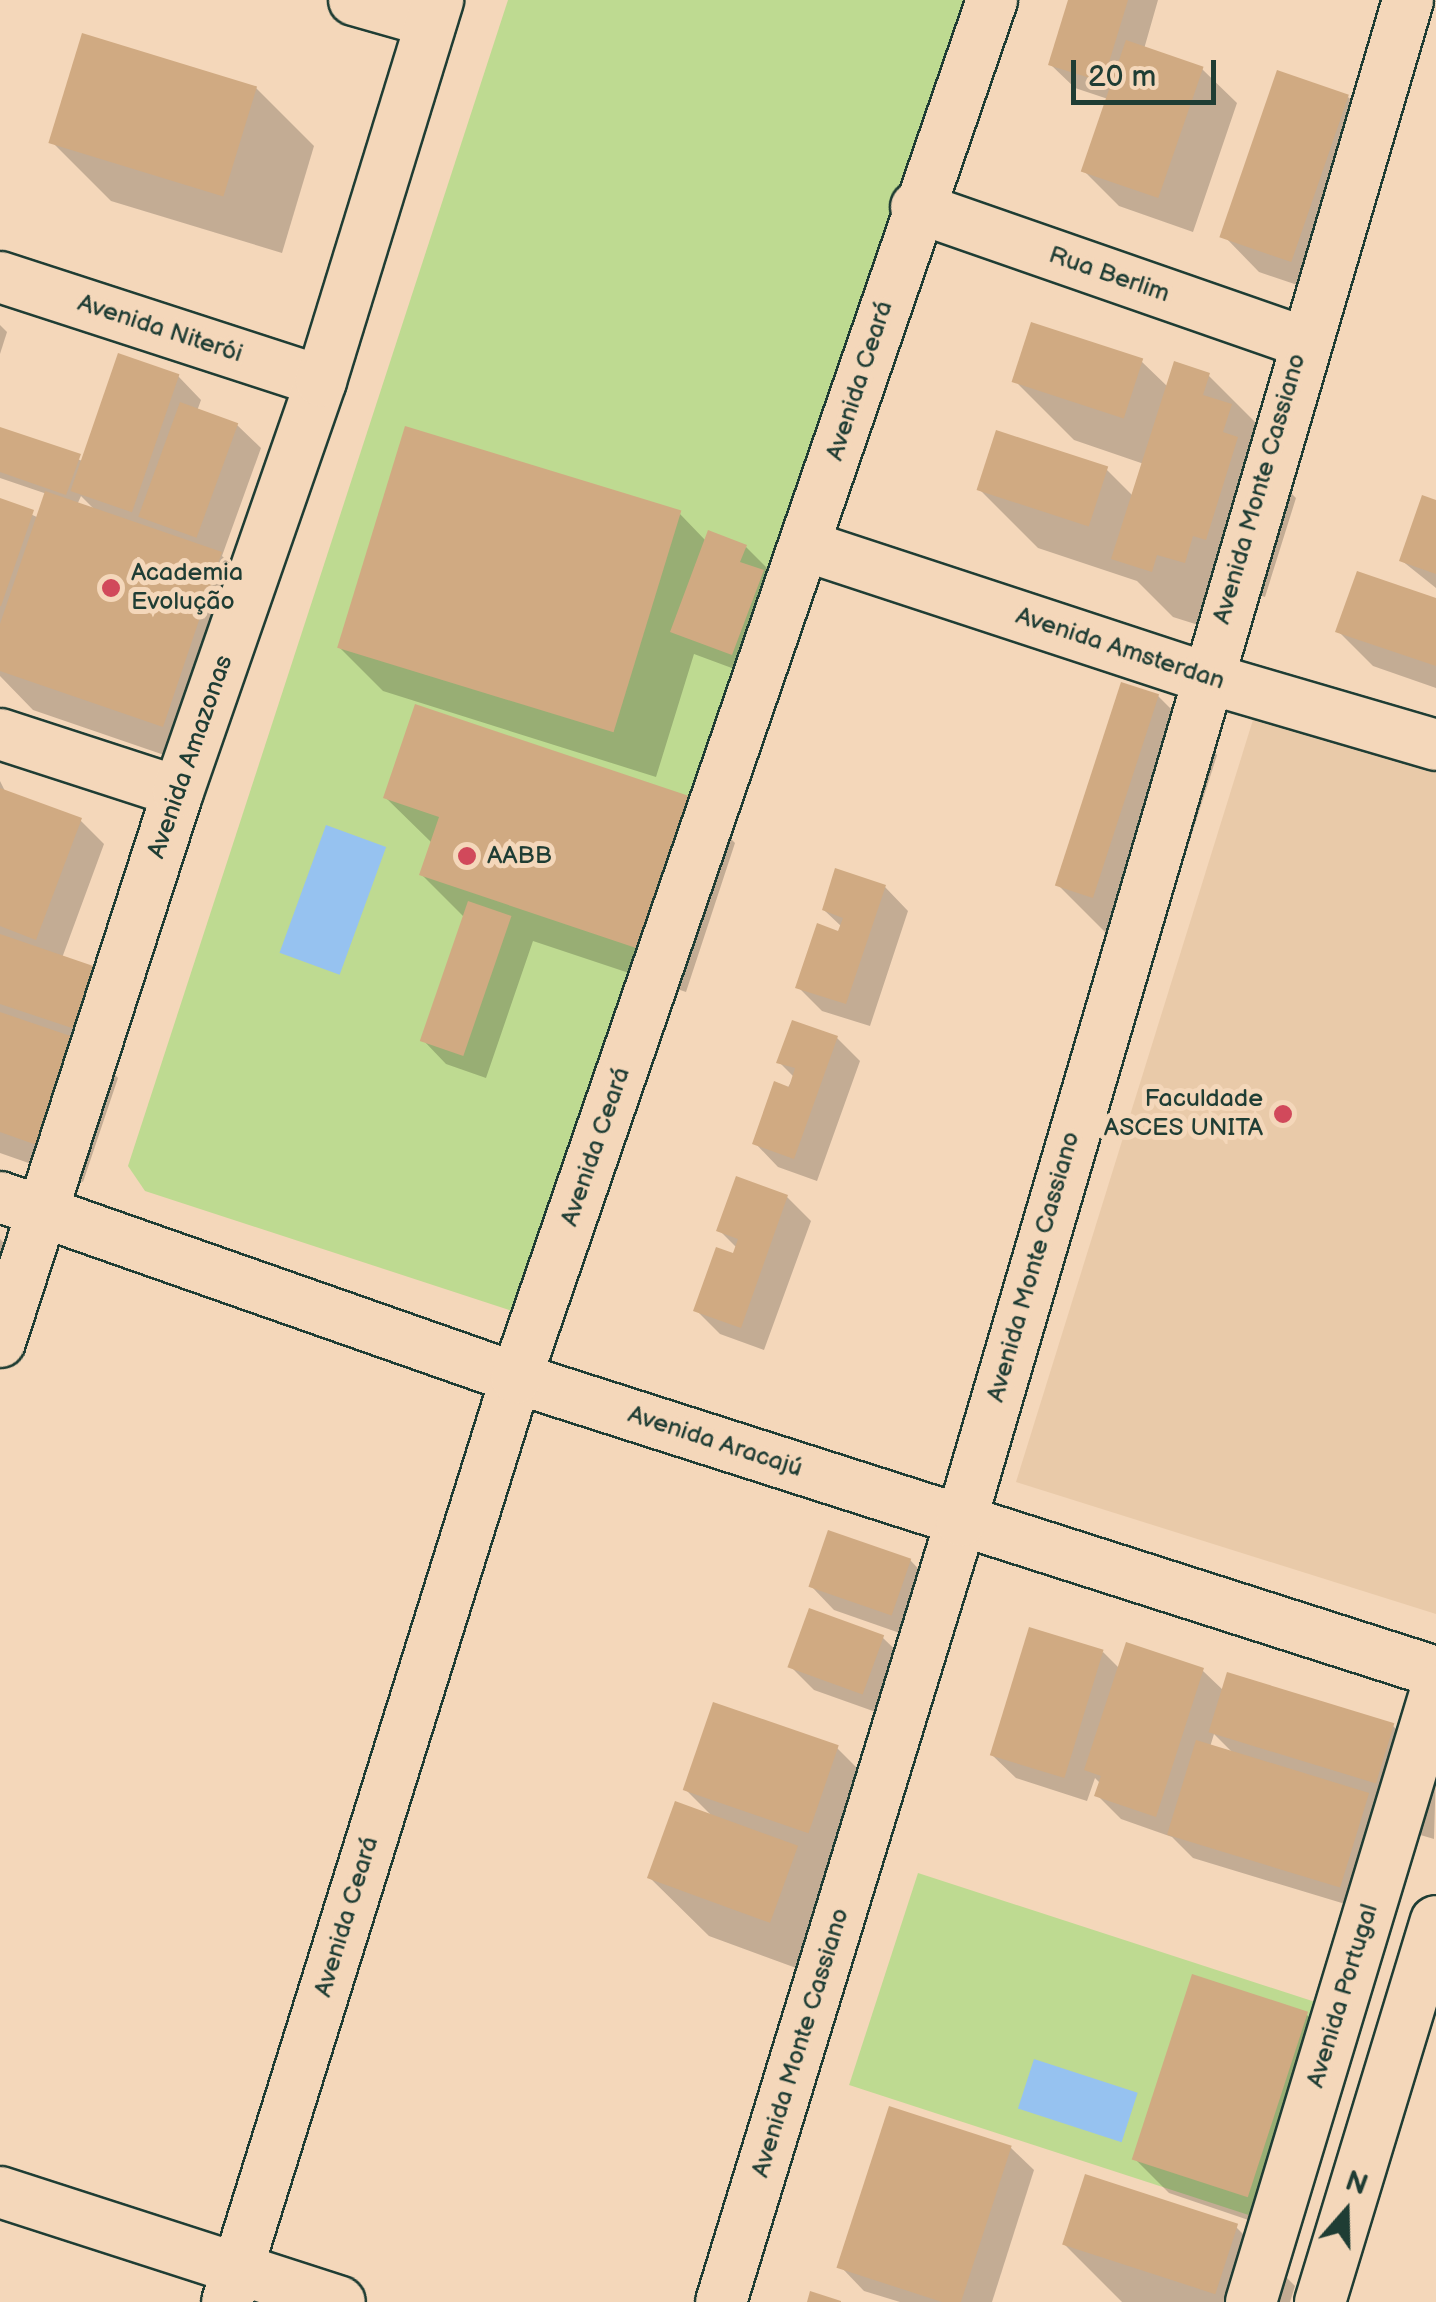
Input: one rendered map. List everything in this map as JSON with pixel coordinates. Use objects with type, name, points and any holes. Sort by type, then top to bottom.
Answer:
[{"type":"street","points":[[354,0],[434,11]]},
{"type":"street","name":"Avenida Ceará","points":[[232,2284],[516,1378],[806,546],[916,208],[992,0]]},
{"type":"street","name":"Avenida Monte Cassiano","points":[[722,2302],[961,1521],[1302,342],[1408,0]]},
{"type":"street","name":"Avenida Amazonas","points":[[0,1342],[21,1202],[178,792],[320,381],[434,11]]},
{"type":"street","name":"Rua Berlim","points":[[916,208],[1302,342]]},
{"type":"street","name":"Avenida Niterói","points":[[0,276],[320,381]]},
{"type":"street","name":"Avenida Amsterdan","points":[[806,546],[1204,677],[1436,745]]},
{"type":"street","points":[[0,734],[178,792]]},
{"type":"street","name":"Avenida Aracajú","points":[[21,1202],[516,1378],[1436,1672]]},
{"type":"street","name":"Avenida Portugal","points":[[1251,2302],[1436,1690]]},
{"type":"street","points":[[1320,2302],[1436,1921]]},
{"type":"street","points":[[0,2192],[232,2284],[340,2302]]},
{"type":"shaded area","name":"Faculdade ASCES UNITA","points":[[1261,694],[1436,746],[1436,1614],[1016,1482]]},
{"type":"green space","name":"AABB","points":[[508,0],[983,0],[531,1317],[145,1191],[128,1166]]},
{"type":"green space","points":[[918,1873],[1338,2010],[1269,2222],[849,2085]]},
{"type":"water","points":[[326,825],[386,847],[340,975],[279,953]]},
{"type":"water","points":[[1034,2059],[1138,2093],[1122,2142],[1018,2108]]},
{"type":"building","points":[[1068,0],[1128,0],[1103,82],[1048,65]]},
{"type":"building","points":[[82,33],[257,87],[223,196],[48,143]]},
{"type":"building","points":[[1126,40],[1204,67],[1158,198],[1081,171]]},
{"type":"building","points":[[1277,70],[1349,95],[1291,262],[1219,237]]},
{"type":"building","points":[[1031,322],[1143,358],[1124,418],[1012,382]]},
{"type":"building","points":[[118,353],[179,374],[132,512],[70,491]]},
{"type":"building","points":[[1174,361],[1210,373],[1203,395],[1232,404],[1223,432],[1238,437],[1206,540],[1193,536],[1185,563],[1157,555],[1152,572],[1111,559]]},
{"type":"building","points":[[180,402],[238,423],[197,538],[138,517]]},
{"type":"building","points":[[405,426],[681,510],[614,732],[337,648]]},
{"type":"building","points":[[0,427],[81,454],[66,495],[0,472]]},
{"type":"building","points":[[996,430],[1108,466],[1089,526],[977,490]]},
{"type":"building","name":"Academia Evolução","points":[[45,491],[222,552],[163,727],[0,671],[0,624]]},
{"type":"building","points":[[1422,495],[1436,500],[1436,574],[1399,561]]},
{"type":"building","points":[[0,498],[34,510],[1,606],[0,606]]},
{"type":"building","points":[[708,530],[747,545],[740,562],[764,570],[732,655],[670,632]]},
{"type":"building","points":[[1357,571],[1436,598],[1436,666],[1335,632]]},
{"type":"building","points":[[1121,682],[1159,694],[1093,898],[1055,886]]},
{"type":"building","points":[[415,704],[692,797],[642,950],[419,875],[439,817],[383,798]]},
{"type":"building","points":[[0,788],[82,818],[36,940],[0,926]]},
{"type":"building","points":[[835,868],[886,885],[846,1004],[795,988],[817,923],[838,931],[843,918],[822,910]]},
{"type":"building","points":[[468,901],[511,916],[463,1056],[420,1041]]},
{"type":"building","points":[[0,934],[99,968],[78,1030],[0,1004]]},
{"type":"building","points":[[0,1012],[85,1041],[48,1149],[0,1132]]},
{"type":"building","points":[[792,1020],[838,1036],[794,1159],[752,1144],[774,1081],[789,1087],[795,1068],[776,1063]]},
{"type":"building","points":[[736,1176],[788,1195],[741,1328],[693,1311],[716,1247],[733,1253],[738,1239],[716,1231]]},
{"type":"building","points":[[828,1530],[911,1559],[892,1615],[808,1587]]},
{"type":"building","points":[[809,1608],[884,1635],[863,1695],[787,1667]]},
{"type":"building","points":[[1029,1627],[1104,1650],[1064,1778],[990,1755]]},
{"type":"building","points":[[1126,1642],[1204,1668],[1156,1817],[1094,1796],[1101,1776],[1084,1770]]},
{"type":"building","points":[[1227,1672],[1394,1723],[1376,1783],[1209,1732]]},
{"type":"building","points":[[713,1702],[839,1745],[808,1833],[683,1790]]},
{"type":"building","points":[[1196,1740],[1369,1793],[1340,1888],[1167,1835]]},
{"type":"building","points":[[675,1801],[798,1846],[770,1923],[647,1878]]},
{"type":"building","points":[[1192,1974],[1308,2012],[1248,2197],[1132,2159]]},
{"type":"building","points":[[889,2106],[1012,2146],[961,2302],[942,2302],[836,2268]]},
{"type":"building","points":[[1085,2174],[1238,2224],[1215,2294],[1062,2244]]},
{"type":"building","points":[[810,2291],[841,2301],[841,2302],[807,2302]]},
{"type":"place","name":"Academia Evolução","points":[[111,588]]},
{"type":"place","name":"AABB","points":[[467,856]]},
{"type":"place","name":"Faculdade ASCES UNITA","points":[[1283,1114]]}]
